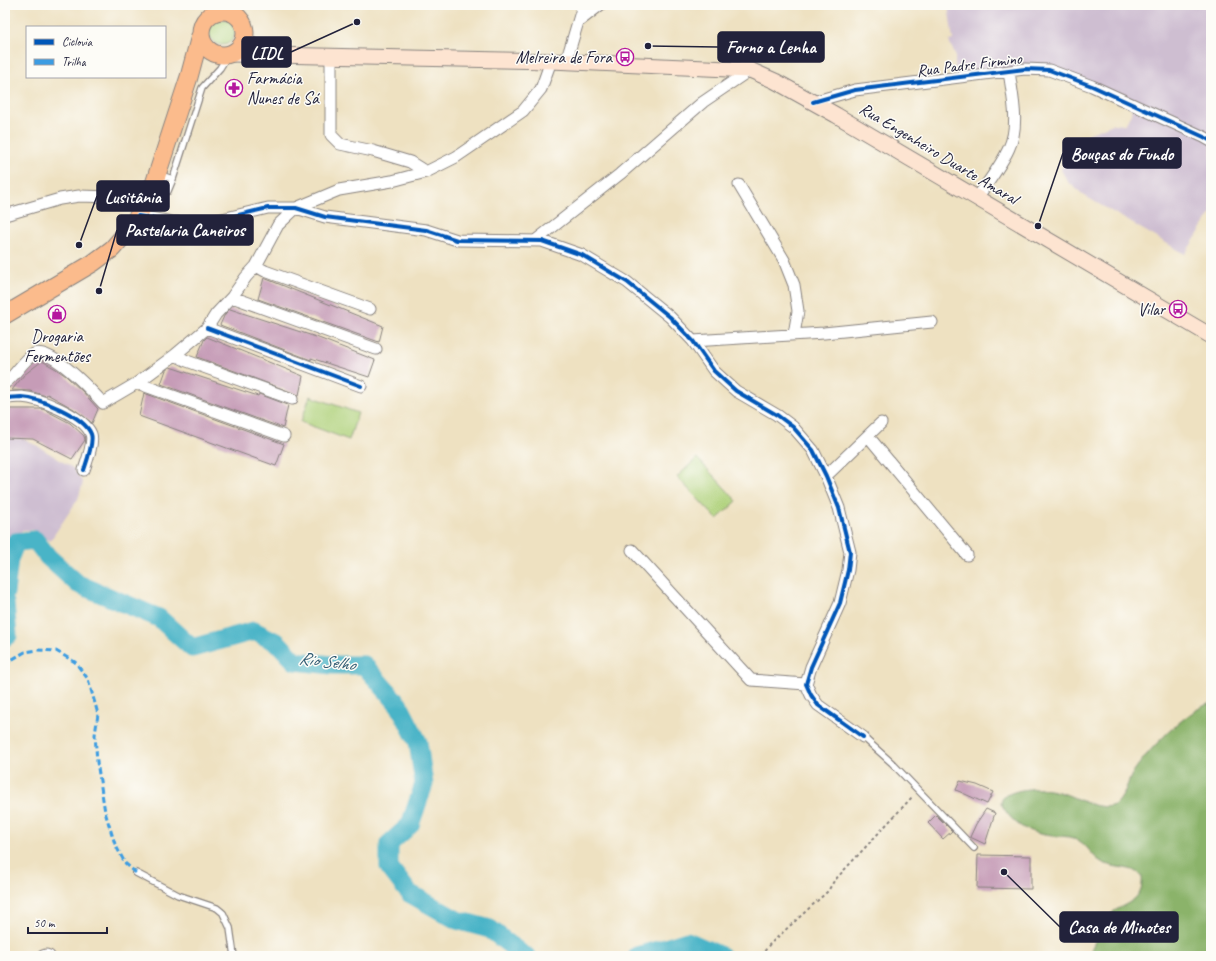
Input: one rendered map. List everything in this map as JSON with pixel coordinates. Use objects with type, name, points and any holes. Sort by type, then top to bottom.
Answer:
[{"type":"main road","points":[[5,315],[93,263],[112,249],[132,226],[148,198],[165,177],[189,77],[200,36],[201,27],[208,12],[212,13],[228,8],[240,18],[243,24],[245,30],[242,45],[228,55],[213,60],[201,67],[189,77]]},
{"type":"main road","points":[[200,36],[203,44],[209,50],[216,54],[228,55]]},
{"type":"main road","name":"Rua Engenheiro Duarte Amaral","points":[[244,38],[249,45],[257,51],[268,55]]},
{"type":"main road","name":"Rua Engenheiro Duarte Amaral","points":[[228,55],[559,61],[694,66],[750,70],[775,81],[813,102],[1211,336]]},
{"type":"street","points":[[5,383],[34,354],[41,352],[50,356],[80,378],[103,403],[137,383],[175,355],[207,328],[216,314],[256,266],[278,225],[296,208],[338,190],[392,181],[426,172],[456,157],[523,111],[541,89],[559,61],[578,22],[583,5]]},
{"type":"street","points":[[578,22],[600,5]]},
{"type":"street","points":[[331,56],[331,135],[340,144],[373,151],[410,162],[426,172]]},
{"type":"street","name":"Rua Padre Firmino","points":[[813,102],[855,90],[1025,69],[1049,70],[1092,86],[1211,141]]},
{"type":"street","points":[[535,241],[620,174],[703,102],[750,70]]},
{"type":"street","points":[[977,198],[1010,148],[1015,117],[1009,71]]},
{"type":"street","points":[[740,185],[784,260],[794,285],[798,312],[794,334]]},
{"type":"street","points":[[5,215],[79,196],[148,198]]},
{"type":"street","points":[[138,216],[172,222],[200,224],[268,208],[296,208],[325,216],[426,230],[457,240],[542,241],[582,255],[627,282],[670,317],[693,341],[714,371],[736,391],[777,415],[794,427],[812,450],[826,476],[839,508],[850,552],[848,570],[840,603],[811,667],[806,684],[818,705],[863,737]]},
{"type":"street","points":[[256,266],[264,271],[370,309]]},
{"type":"street","points":[[232,296],[376,349]]},
{"type":"street","points":[[693,341],[932,322]]},
{"type":"street","points":[[207,328],[361,386]]},
{"type":"street","points":[[175,355],[187,361],[292,399]]},
{"type":"street","points":[[137,383],[284,436]]},
{"type":"street","points":[[5,398],[21,397],[44,402],[82,423],[91,433],[92,441],[84,470]]},
{"type":"street","points":[[826,476],[880,423]]},
{"type":"street","points":[[868,436],[966,554]]},
{"type":"street","points":[[632,550],[751,680],[806,684]]},
{"type":"street","points":[[43,956],[49,956]]},
{"type":"lane","points":[[168,191],[165,177],[202,88],[220,68],[228,55]]},
{"type":"lane","points":[[863,737],[892,763],[974,848]]},
{"type":"lane","points":[[136,873],[178,895],[217,908],[223,913],[230,928],[234,956]]},
{"type":"path","points":[[761,956],[769,945],[828,891],[834,881],[918,790]]},
{"type":"shaded area","points":[[948,5],[1200,5],[1211,8],[1211,214],[1185,254],[1085,196],[1068,182],[1061,170],[1071,147],[1088,134],[1113,124],[1125,125],[1131,114],[1132,107],[1054,74],[955,76],[955,55],[949,41],[953,40]]},
{"type":"shaded area","points":[[5,438],[23,439],[36,445],[73,468],[83,483],[78,499],[50,541],[34,530],[23,530],[5,542]]},
{"type":"green space","points":[[222,19],[231,23],[235,32],[231,41],[222,45],[213,41],[209,32],[213,23]]},
{"type":"green space","points":[[310,396],[358,413],[349,440],[301,422]]},
{"type":"green space","points":[[697,458],[737,501],[717,519],[677,477]]},
{"type":"green space","points":[[1211,703],[1211,951],[1204,956],[1086,956],[1090,952],[1109,916],[1133,900],[1139,893],[1142,884],[1141,875],[1134,870],[1101,862],[1083,843],[1078,840],[1066,836],[1043,835],[1022,827],[1005,811],[1001,803],[1003,797],[1010,793],[1025,789],[1041,789],[1065,794],[1102,807],[1114,805],[1123,795],[1134,771],[1140,762],[1158,742],[1180,722],[1201,707]]},
{"type":"building","points":[[264,278],[383,326],[379,342],[258,299]]},
{"type":"building","points":[[230,309],[316,337],[375,360],[369,377],[311,358],[311,360],[220,325],[225,314]]},
{"type":"building","points":[[207,337],[303,376],[299,395],[197,357],[204,340]]},
{"type":"building","points":[[42,361],[66,376],[98,409],[92,423],[74,409],[47,394],[46,396],[30,391],[12,390],[24,375]]},
{"type":"building","points":[[170,367],[258,396],[259,394],[288,405],[283,428],[161,384],[166,370]]},
{"type":"building","points":[[144,393],[284,444],[276,466],[139,416]]},
{"type":"building","points":[[5,409],[42,409],[70,423],[84,436],[85,440],[72,459],[33,439],[5,438]]},
{"type":"building","points":[[960,781],[977,785],[993,792],[987,804],[956,790]]},
{"type":"building","points":[[986,809],[995,813],[985,844],[970,837],[976,824]]},
{"type":"building","points":[[936,815],[952,831],[943,839],[928,823]]},
{"type":"building","points":[[978,855],[1031,856],[1031,889],[977,888]]},
{"type":"waterway","name":"Rio Selho","points":[[5,593],[9,559],[16,542],[35,540],[48,557],[78,584],[159,618],[192,648],[254,631],[278,643],[295,661],[332,665],[364,665],[399,705],[418,742],[424,784],[410,825],[389,844],[389,867],[409,893],[457,920],[490,929],[524,956],[526,956]]},
{"type":"waterway","name":"Rio Selho","points":[[5,603],[8,635],[5,637]]},
{"type":"waterway","name":"Rio Selho","points":[[637,956],[687,941],[721,956]]},
{"type":"marked path","points":[[5,664],[25,652],[37,650],[56,651],[75,662],[88,679],[98,714],[95,735],[97,762],[105,812],[115,844],[125,863],[136,873]]},
{"type":"cycle path","points":[[813,102],[855,90],[1025,69],[1049,70],[1092,86],[1211,141]]},
{"type":"cycle path","points":[[138,216],[172,222],[201,224],[268,208],[296,208],[325,217],[426,230],[457,240],[542,241],[582,255],[627,282],[670,317],[693,341],[714,371],[726,382],[736,391],[777,415],[793,427],[813,450],[826,476],[839,508],[850,552],[848,570],[840,603],[811,667],[806,684],[818,705],[863,737]]},
{"type":"cycle path","points":[[207,328],[361,386]]},
{"type":"cycle path","points":[[5,398],[29,398],[49,404],[71,415],[87,427],[91,434],[92,442],[84,470]]},
{"type":"place","name":"LIDL","points":[[357,22]]},
{"type":"place","name":"Forno a Lenha","points":[[648,46]]},
{"type":"place","name":"Melreira de Fora","points":[[625,57]]},
{"type":"place","name":"Farmácia Nunes de Sá","points":[[234,88]]},
{"type":"place","name":"Bouças do Fundo","points":[[1038,226]]},
{"type":"place","name":"Lusitânia","points":[[79,245]]},
{"type":"place","name":"Pastelaria Caneiros","points":[[99,291]]},
{"type":"place","name":"Vilar","points":[[1178,309]]},
{"type":"place","name":"Drogaria Fermentões","points":[[57,314]]},
{"type":"place","name":"Casa de Minotes","points":[[1004,872]]}]
